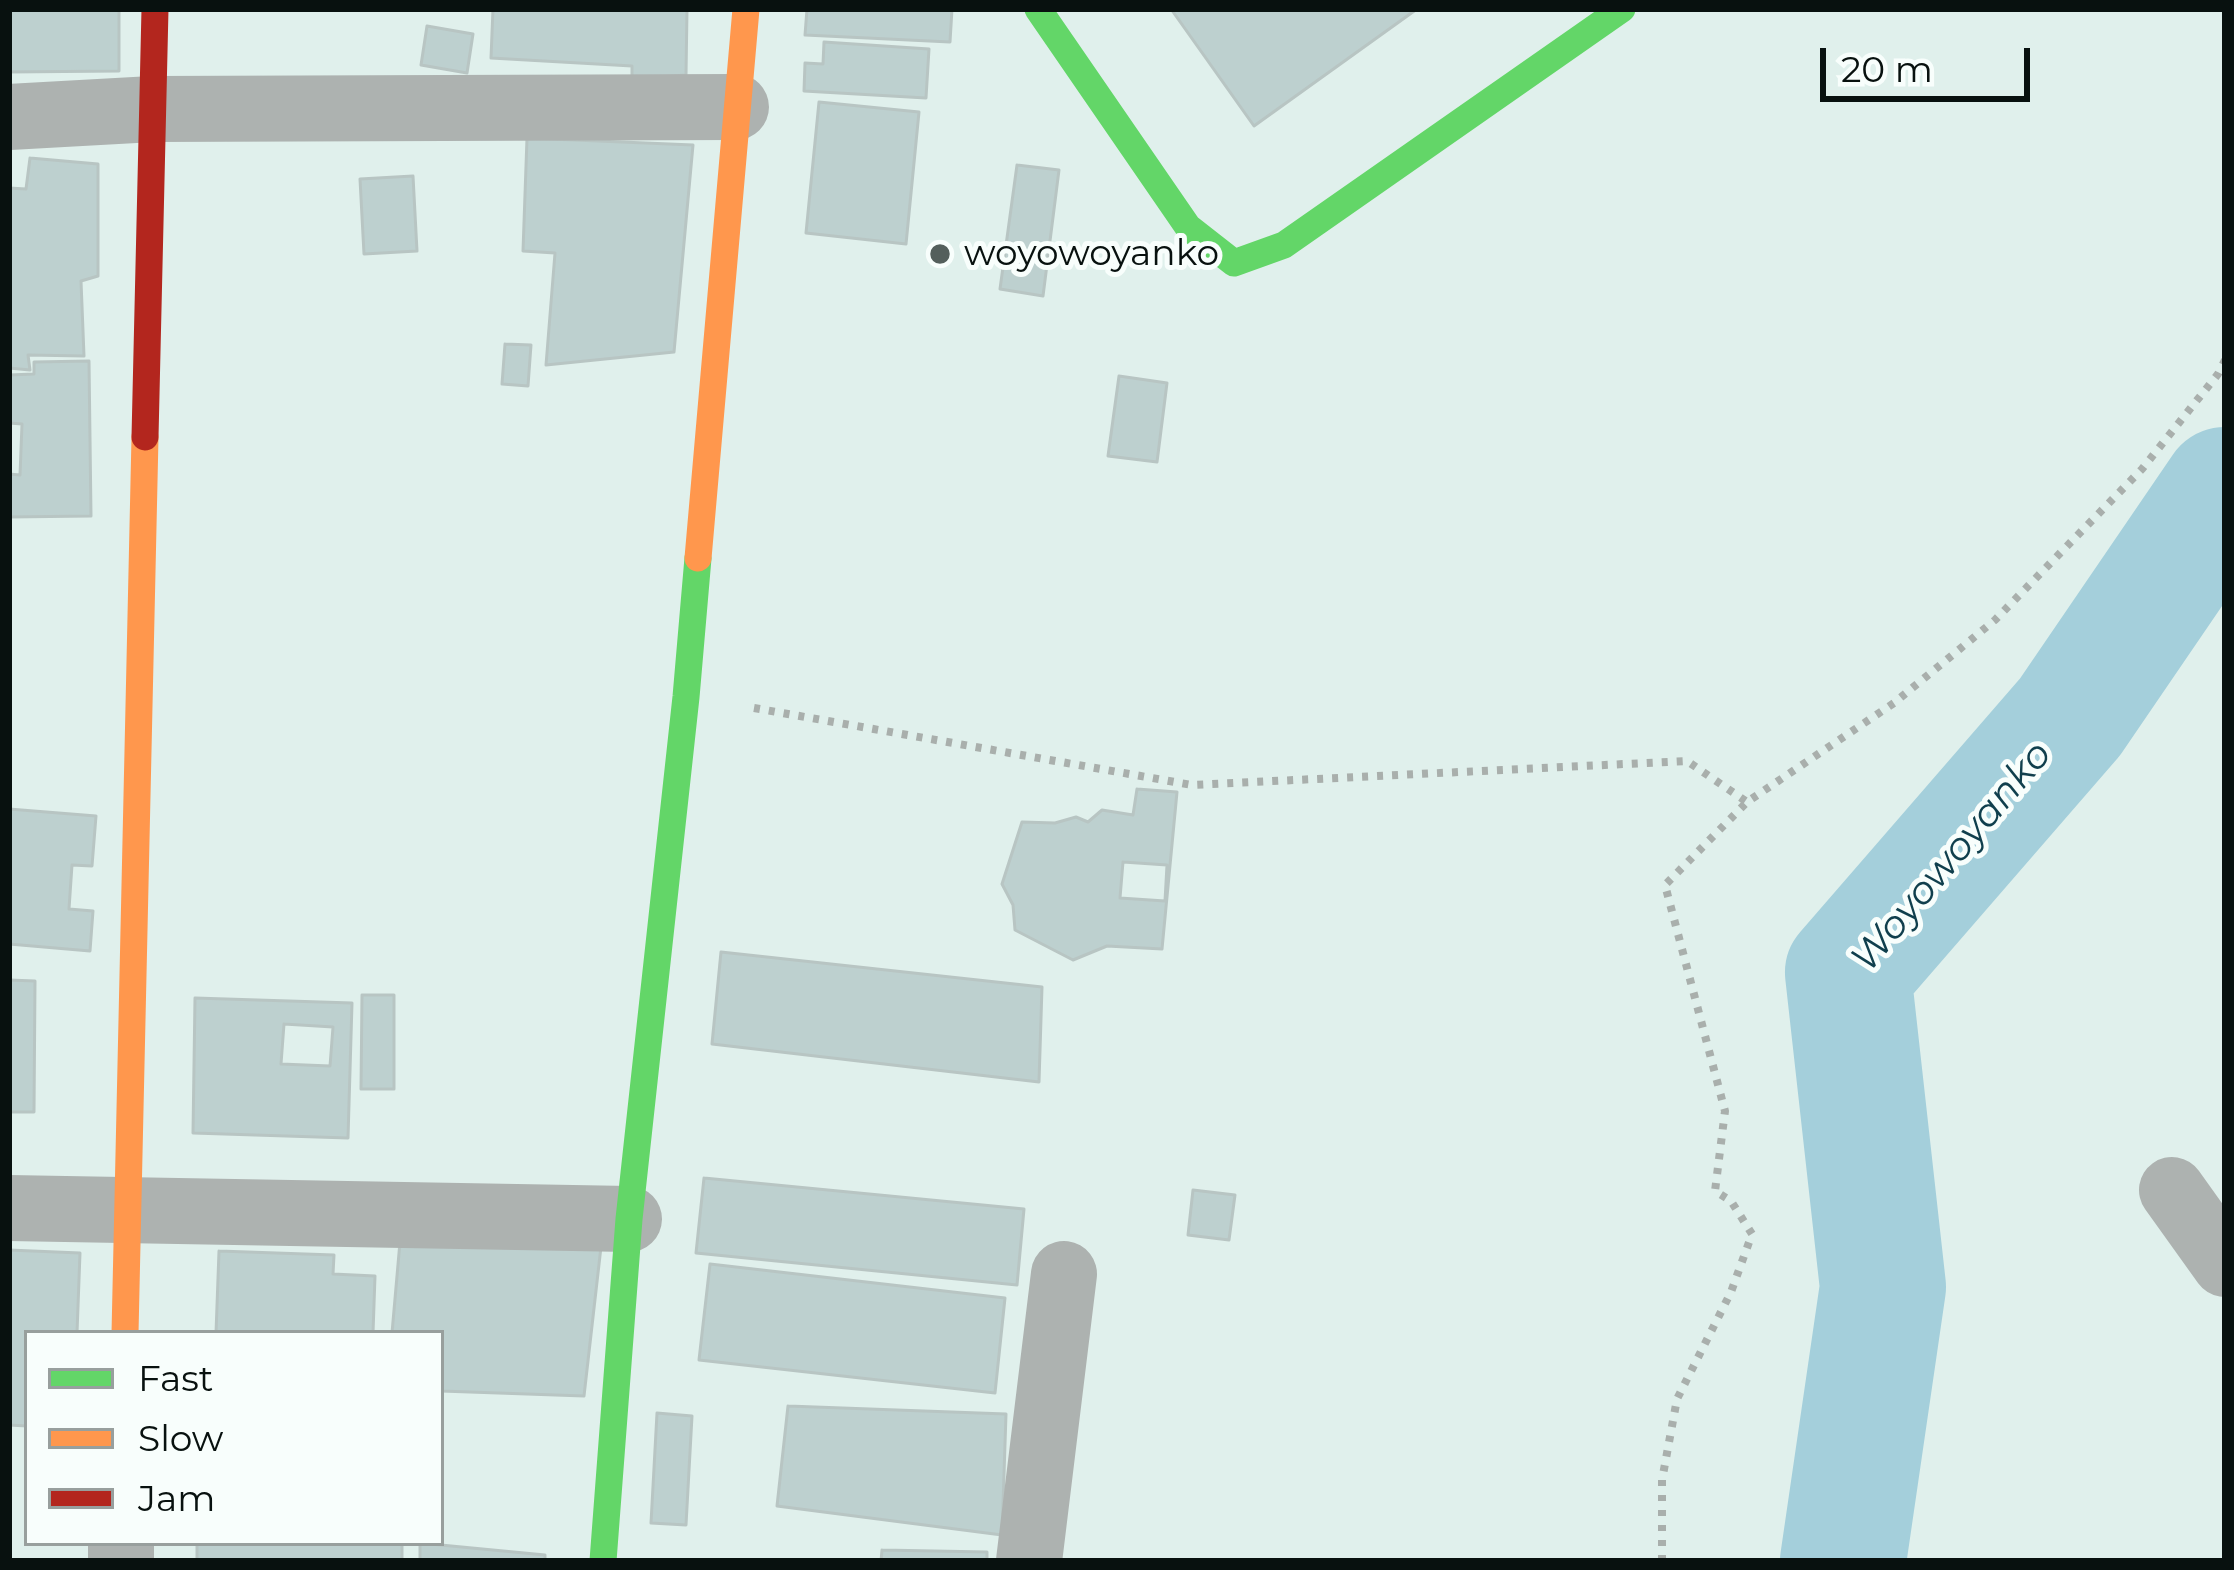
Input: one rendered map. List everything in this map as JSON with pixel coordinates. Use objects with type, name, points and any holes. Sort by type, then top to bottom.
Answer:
[{"type":"street","points":[[125,1330],[155,9]]},
{"type":"street","points":[[603,1561],[629,1219],[686,697],[746,9]]},
{"type":"street","points":[[1038,9],[1188,227],[1234,262],[1284,245],[1622,9]]},
{"type":"street","points":[[9,116],[153,109],[736,107]]},
{"type":"street","points":[[2172,1190],[2225,1264]]},
{"type":"street","points":[[9,1208],[629,1219]]},
{"type":"street","points":[[1029,1561],[1064,1274]]},
{"type":"path","points":[[1662,1561],[1662,1480],[1677,1399],[1731,1292],[1752,1234],[1731,1201],[1715,1191],[1725,1111],[1665,885],[1747,802],[1894,703],[1995,620],[2142,469],[2225,360]]},
{"type":"path","points":[[686,697],[1192,785],[1688,761],[1747,802]]},
{"type":"building","points":[[9,9],[119,9],[119,71],[9,72]]},
{"type":"building","points":[[493,9],[687,9],[686,75],[632,79],[632,66],[491,58]]},
{"type":"building","points":[[807,9],[952,9],[950,42],[805,35]]},
{"type":"building","points":[[1171,9],[1417,9],[1254,126]]},
{"type":"building","points":[[427,26],[473,34],[467,73],[421,65]]},
{"type":"building","points":[[824,42],[929,49],[926,98],[804,91],[805,63],[823,64]]},
{"type":"building","points":[[819,102],[919,112],[906,244],[806,233]]},
{"type":"building","points":[[527,138],[693,145],[674,352],[546,365],[555,253],[523,251]]},
{"type":"building","points":[[30,158],[98,164],[98,276],[81,281],[84,356],[28,355],[30,370],[9,368],[9,188],[26,189]]},
{"type":"building","points":[[1017,165],[1059,170],[1043,296],[1000,289]]},
{"type":"building","points":[[413,176],[417,251],[364,254],[360,179]]},
{"type":"building","points":[[505,344],[531,345],[528,386],[502,384]]},
{"type":"building","points":[[89,361],[91,516],[9,517],[9,474],[20,475],[22,424],[9,423],[9,375],[34,374],[34,362]]},
{"type":"building","points":[[1119,376],[1167,383],[1157,462],[1108,456]]},
{"type":"building","points":[[1137,789],[1177,792],[1162,949],[1107,946],[1073,960],[1015,930],[1013,905],[1002,884],[1022,822],[1055,823],[1076,817],[1088,822],[1102,810],[1133,815]],"holes":[[[1123,862],[1167,865],[1165,901],[1120,898]]]},
{"type":"building","points":[[9,809],[96,816],[92,866],[72,865],[69,909],[93,911],[90,951],[9,944]]},
{"type":"building","points":[[721,952],[1042,987],[1039,1082],[712,1044]]},
{"type":"building","points":[[9,980],[35,981],[34,1112],[9,1112]]},
{"type":"building","points":[[362,995],[394,995],[394,1089],[361,1089]]},
{"type":"building","points":[[195,998],[352,1003],[348,1138],[193,1133]],"holes":[[[284,1024],[333,1027],[330,1066],[281,1064]]]},
{"type":"building","points":[[704,1178],[1024,1209],[1017,1285],[696,1253]]},
{"type":"building","points":[[1193,1190],[1235,1195],[1229,1240],[1188,1235]]},
{"type":"building","points":[[402,1219],[602,1238],[584,1396],[444,1391],[444,1330],[392,1330]]},
{"type":"building","points":[[9,1250],[80,1253],[77,1330],[24,1330],[24,1426],[9,1425]]},
{"type":"building","points":[[219,1251],[334,1255],[333,1274],[375,1276],[373,1330],[216,1330]]},
{"type":"building","points":[[710,1264],[1005,1298],[995,1393],[699,1360]]},
{"type":"building","points":[[788,1406],[1006,1414],[1002,1535],[777,1506]]},
{"type":"building","points":[[657,1413],[692,1416],[686,1525],[651,1523]]},
{"type":"building","points":[[197,1546],[402,1546],[402,1561],[197,1561]]},
{"type":"building","points":[[420,1546],[545,1555],[545,1561],[420,1561]]},
{"type":"building","points":[[882,1550],[987,1552],[987,1561],[881,1561]]},
{"type":"waterway","name":"Woyowoyanko","points":[[1843,1561],[1883,1287],[1848,973],[2070,717],[2225,490]]},
{"type":"traffic: fast","points":[[1038,9],[1188,227],[1234,263],[1284,245],[1622,9]]},
{"type":"traffic: fast","points":[[603,1561],[629,1219],[698,558]]},
{"type":"traffic: slow","points":[[698,558],[746,9]]},
{"type":"traffic: slow","points":[[125,1330],[145,437]]},
{"type":"traffic: jam","points":[[145,437],[155,9]]},
{"type":"place","name":"woyowoyanko","points":[[940,254]]}]
